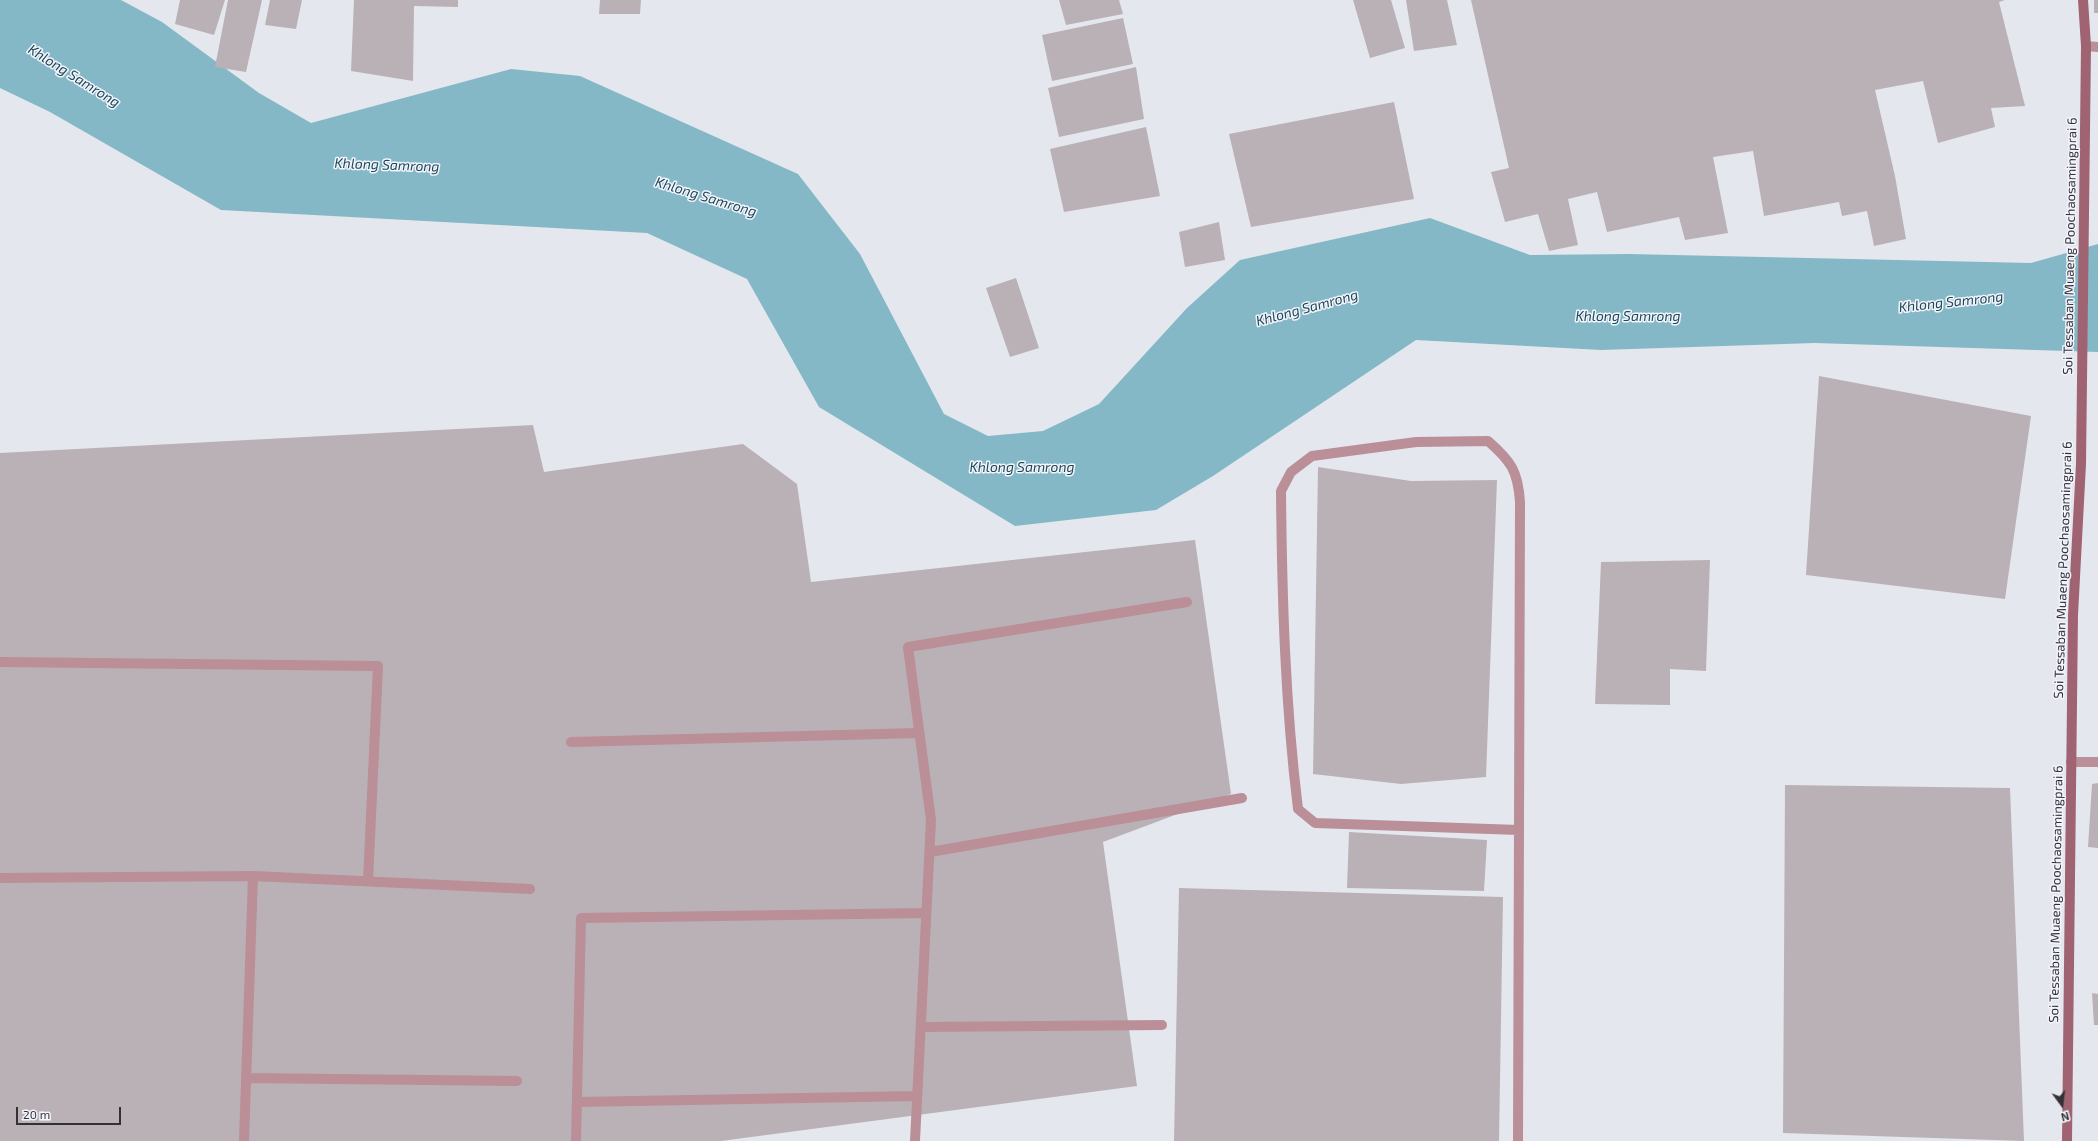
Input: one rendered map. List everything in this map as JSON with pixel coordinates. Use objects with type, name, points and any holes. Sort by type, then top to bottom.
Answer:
[{"type":"street","name":"Soi Tessaban Muaeng Poochaosamingprai 6","points":[[2067,1141],[2073,615],[2081,464],[2086,46],[2083,0]]},
{"type":"street","points":[[2086,46],[2098,47]]},
{"type":"street","points":[[1518,1141],[1519,830],[1520,502],[1518,480],[1506,457],[1488,441],[1416,442],[1312,456],[1291,472],[1281,491],[1283,634],[1291,751],[1298,808],[1315,823],[1519,830]]},
{"type":"street","points":[[915,1141],[931,820],[908,647],[1187,602]]},
{"type":"street","points":[[0,662],[378,666],[368,881]]},
{"type":"street","points":[[571,742],[919,733]]},
{"type":"street","points":[[2071,762],[2098,762]]},
{"type":"street","points":[[930,852],[1242,798]]},
{"type":"street","points":[[244,1141],[253,876]]},
{"type":"street","points":[[0,878],[253,876],[530,890]]},
{"type":"street","points":[[576,1141],[581,918],[926,913]]},
{"type":"street","points":[[921,1027],[1162,1025]]},
{"type":"street","points":[[246,1078],[517,1081]]},
{"type":"street","points":[[577,1102],[917,1096]]},
{"type":"water","name":"Khlong Samrong","points":[[0,0],[121,0],[162,22],[259,93],[311,123],[511,69],[580,76],[798,174],[860,254],[944,414],[988,436],[1043,431],[1099,404],[1187,308],[1240,260],[1430,218],[1530,255],[1629,254],[2031,263],[2098,244],[2098,352],[1815,343],[1601,350],[1416,340],[1213,476],[1156,510],[1015,526],[819,407],[747,279],[647,233],[221,210],[50,112],[0,88]]},
{"type":"building","points":[[180,0],[225,0],[214,35],[175,24]]},
{"type":"building","points":[[228,0],[262,0],[246,72],[215,67]]},
{"type":"building","points":[[270,0],[302,0],[296,29],[265,25]]},
{"type":"building","points":[[354,0],[458,0],[458,7],[414,6],[413,81],[351,71]]},
{"type":"building","points":[[600,0],[641,0],[640,14],[599,14]]},
{"type":"building","points":[[1059,0],[1119,0],[1123,14],[1066,25]]},
{"type":"building","points":[[1353,0],[1391,0],[1405,48],[1370,58]]},
{"type":"building","points":[[1406,0],[1447,0],[1457,45],[1414,51]]},
{"type":"building","points":[[1471,0],[2005,0],[1999,2],[2025,106],[1991,108],[1995,127],[1938,143],[1923,81],[1875,90],[1895,176],[1906,239],[1874,246],[1867,211],[1842,216],[1839,202],[1764,216],[1753,151],[1713,157],[1728,233],[1685,240],[1679,217],[1607,232],[1597,192],[1568,199],[1578,245],[1549,251],[1538,214],[1505,222],[1491,172],[1509,168]]},
{"type":"building","points":[[2094,0],[2098,0],[2098,13],[2094,13]]},
{"type":"building","points":[[1123,18],[1133,64],[1052,81],[1042,35]]},
{"type":"building","points":[[1136,67],[1144,119],[1059,137],[1048,88]]},
{"type":"building","points":[[1394,102],[1414,199],[1251,227],[1229,134]]},
{"type":"building","points":[[1146,127],[1160,196],[1064,212],[1050,149]]},
{"type":"building","points":[[1219,222],[1225,260],[1185,267],[1179,232]]},
{"type":"building","points":[[1016,278],[1039,348],[1010,357],[986,288]]},
{"type":"building","points":[[1819,376],[2031,416],[2005,599],[1806,575]]},
{"type":"building","points":[[533,425],[544,472],[743,444],[797,484],[811,582],[1195,540],[1231,794],[1103,842],[1137,1086],[721,1141],[0,1141],[0,453]]},
{"type":"building","points":[[1318,467],[1411,481],[1497,480],[1486,777],[1401,784],[1313,774]]},
{"type":"building","points":[[1710,560],[1706,671],[1670,669],[1670,705],[1595,704],[1601,562]]},
{"type":"building","points":[[2098,783],[2098,848],[2088,847],[2092,784]]},
{"type":"building","points":[[1785,785],[2010,788],[2024,1141],[1783,1133]]},
{"type":"building","points":[[1349,832],[1487,840],[1484,891],[1347,888]]},
{"type":"building","points":[[1179,888],[1503,897],[1499,1141],[1174,1141]]},
{"type":"building","points":[[2092,993],[2098,994],[2098,1025],[2094,1025]]}]
